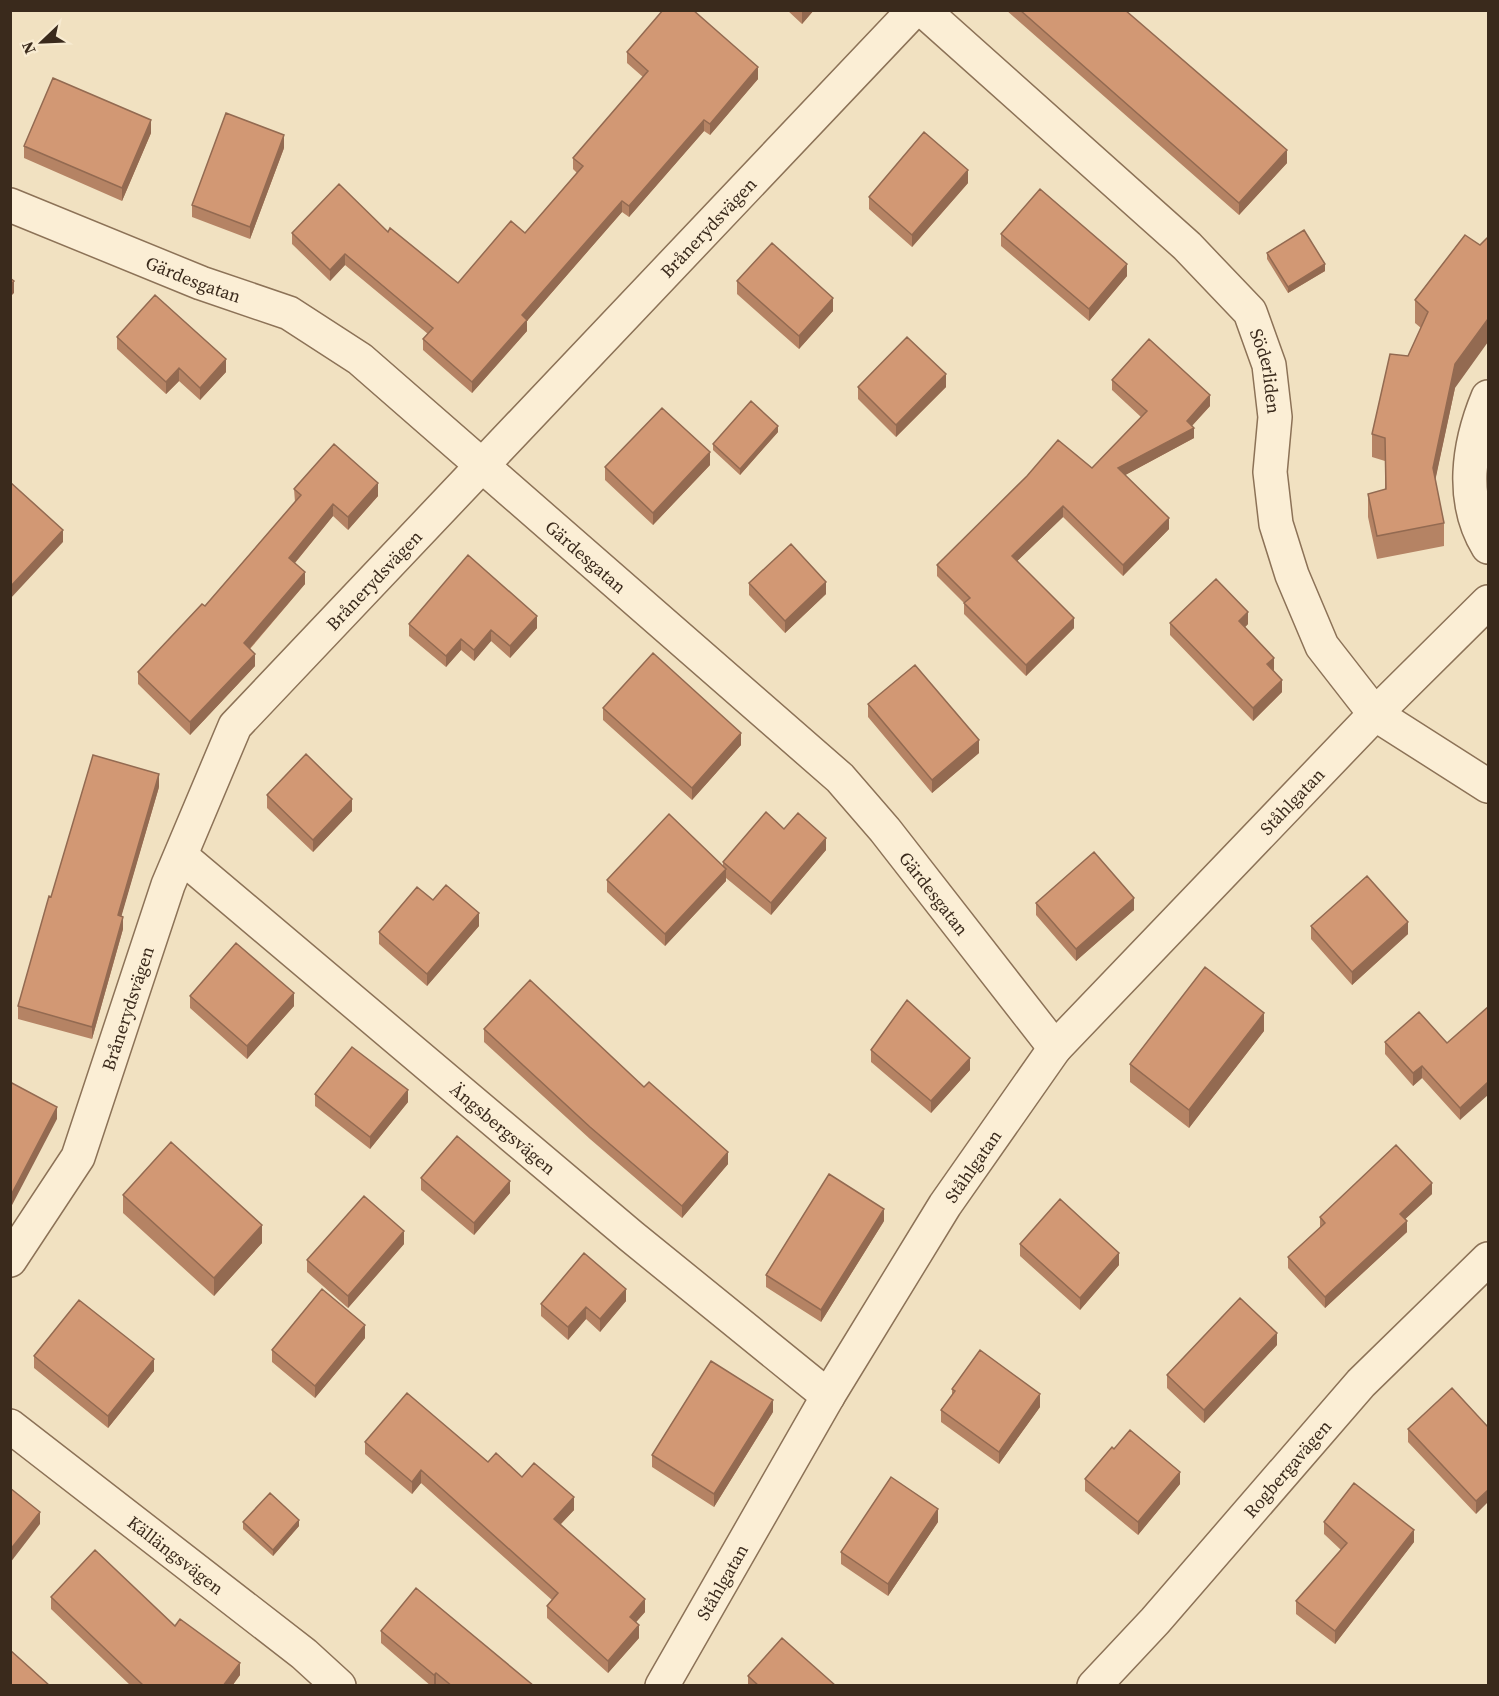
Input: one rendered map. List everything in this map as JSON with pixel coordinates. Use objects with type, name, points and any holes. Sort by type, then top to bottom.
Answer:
[{"type":"street","name":"Brånerydsvägen","points":[[10,1260],[78,1157],[168,885],[236,726],[914,10]]},
{"type":"street","name":"Söderliden","points":[[923,10],[1187,246],[1250,312],[1269,365],[1275,417],[1270,472],[1275,524],[1292,575],[1322,646],[1375,714],[1488,786]]},
{"type":"street","name":"Gärdesgatan","points":[[10,205],[201,283],[289,313],[360,359],[840,778],[892,839],[1056,1048]]},
{"type":"street","points":[[1488,397],[1474,442],[1468,474],[1479,532],[1488,547]]},
{"type":"street","name":"Ståhlgatan","points":[[662,1686],[828,1396],[945,1206],[1056,1048],[1375,714],[1488,602]]},
{"type":"street","name":"Ängsbergsvägen","points":[[181,856],[631,1236],[828,1396]]},
{"type":"street","name":"Rogbergavägen","points":[[1094,1686],[1155,1622],[1361,1383],[1488,1259]]},
{"type":"street","name":"Källängsvägen","points":[[10,1426],[304,1654],[339,1686]]},
{"type":"building","points":[[663,10],[693,10],[758,67],[710,124],[704,120],[629,206],[622,201],[522,315],[527,320],[472,382],[423,339],[433,328],[345,254],[330,270],[292,233],[339,184],[388,232],[390,228],[458,283],[511,221],[525,233],[583,166],[573,158],[648,71],[627,52]]},
{"type":"building","points":[[1020,10],[1125,10],[1287,150],[1239,203]]},
{"type":"building","points":[[53,78],[151,120],[122,188],[24,146]]},
{"type":"building","points":[[226,113],[284,135],[250,227],[192,205]]},
{"type":"building","points":[[924,132],[968,170],[912,235],[869,197]]},
{"type":"building","points":[[1040,189],[1127,264],[1089,309],[1001,234]]},
{"type":"building","points":[[1304,230],[1325,264],[1288,287],[1267,253]]},
{"type":"building","points":[[1465,235],[1480,245],[1488,237],[1488,319],[1455,364],[1433,468],[1444,523],[1377,536],[1368,494],[1386,489],[1385,438],[1372,434],[1390,354],[1408,356],[1428,312],[1415,300]]},
{"type":"building","points":[[772,243],[833,298],[799,336],[737,281]]},
{"type":"building","points":[[155,295],[226,359],[200,388],[179,368],[166,382],[117,337]]},
{"type":"building","points":[[907,337],[946,374],[896,425],[858,387]]},
{"type":"building","points":[[1149,339],[1210,395],[1187,421],[1194,428],[1118,468],[1169,518],[1123,565],[1063,506],[1012,556],[1074,618],[1026,665],[964,603],[970,598],[937,565],[1027,476],[1058,440],[1092,468],[1147,411],[1112,380]]},
{"type":"building","points":[[751,401],[778,426],[740,469],[713,444]]},
{"type":"building","points":[[662,408],[710,452],[653,513],[605,467]]},
{"type":"building","points":[[334,444],[378,483],[348,517],[333,504],[289,558],[305,572],[244,643],[255,654],[190,722],[138,672],[202,604],[205,606],[301,495],[294,489]]},
{"type":"building","points":[[10,482],[63,530],[10,587]]},
{"type":"building","points":[[791,544],[826,582],[785,621],[749,583]]},
{"type":"building","points":[[468,555],[537,616],[510,646],[491,630],[474,650],[461,639],[446,656],[409,624]]},
{"type":"building","points":[[1216,579],[1248,612],[1239,621],[1274,658],[1267,664],[1282,680],[1253,708],[1170,623]]},
{"type":"building","points":[[653,653],[741,733],[692,788],[603,708]]},
{"type":"building","points":[[915,665],[979,740],[932,780],[868,704]]},
{"type":"building","points":[[306,754],[352,799],[313,840],[267,795]]},
{"type":"building","points":[[93,755],[159,774],[118,915],[123,917],[92,1027],[18,1006]]},
{"type":"building","points":[[766,812],[784,829],[798,813],[826,838],[771,903],[723,862]]},
{"type":"building","points":[[669,814],[726,869],[665,934],[607,880]]},
{"type":"building","points":[[1094,852],[1134,898],[1076,949],[1036,903]]},
{"type":"building","points":[[1367,876],[1408,922],[1352,972],[1311,926]]},
{"type":"building","points":[[446,885],[479,913],[427,974],[379,932],[417,887],[433,900]]},
{"type":"building","points":[[236,943],[294,993],[247,1046],[190,996]]},
{"type":"building","points":[[1205,967],[1264,1013],[1189,1110],[1130,1064]]},
{"type":"building","points":[[530,980],[644,1087],[649,1082],[728,1152],[682,1206],[590,1127],[484,1029]]},
{"type":"building","points":[[907,1000],[970,1058],[931,1101],[871,1050]]},
{"type":"building","points":[[1488,1007],[1488,1082],[1460,1108],[1422,1066],[1413,1073],[1385,1042],[1419,1012],[1447,1043]]},
{"type":"building","points":[[352,1047],[408,1090],[370,1137],[315,1094]]},
{"type":"building","points":[[10,1082],[57,1107],[10,1197]]},
{"type":"building","points":[[457,1136],[510,1181],[474,1223],[421,1178]]},
{"type":"building","points":[[171,1142],[262,1225],[214,1278],[123,1195]]},
{"type":"building","points":[[1396,1145],[1432,1183],[1400,1214],[1407,1221],[1325,1297],[1288,1257],[1325,1223],[1320,1217]]},
{"type":"building","points":[[829,1174],[884,1209],[821,1310],[766,1275]]},
{"type":"building","points":[[364,1196],[404,1231],[348,1296],[307,1260]]},
{"type":"building","points":[[1060,1199],[1119,1253],[1080,1298],[1020,1244]]},
{"type":"building","points":[[584,1253],[626,1289],[600,1319],[586,1307],[568,1327],[541,1304]]},
{"type":"building","points":[[322,1289],[365,1325],[315,1386],[272,1350]]},
{"type":"building","points":[[1240,1298],[1277,1333],[1204,1410],[1167,1375]]},
{"type":"building","points":[[79,1300],[154,1359],[108,1416],[34,1356]]},
{"type":"building","points":[[980,1350],[1040,1394],[999,1452],[941,1410],[955,1391],[952,1389]]},
{"type":"building","points":[[711,1361],[773,1400],[714,1494],[652,1455]]},
{"type":"building","points":[[1452,1388],[1488,1427],[1488,1490],[1476,1501],[1408,1429]]},
{"type":"building","points":[[407,1393],[488,1462],[496,1453],[522,1477],[534,1463],[574,1497],[554,1519],[645,1599],[630,1617],[639,1625],[608,1661],[547,1606],[558,1593],[421,1470],[412,1482],[365,1442]]},
{"type":"building","points":[[1130,1430],[1180,1472],[1138,1522],[1085,1479]]},
{"type":"building","points":[[891,1477],[938,1509],[888,1584],[841,1552]]},
{"type":"building","points":[[1354,1483],[1414,1530],[1335,1631],[1296,1601],[1347,1543],[1324,1522]]},
{"type":"building","points":[[10,1488],[40,1512],[10,1550]]},
{"type":"building","points":[[270,1493],[299,1520],[273,1550],[243,1522]]},
{"type":"building","points":[[95,1550],[175,1626],[180,1619],[240,1663],[223,1686],[144,1686],[51,1597]]},
{"type":"building","points":[[416,1588],[534,1686],[452,1686],[436,1673],[434,1675],[381,1631]]},
{"type":"building","points":[[782,1638],[836,1686],[759,1686],[748,1676]]},
{"type":"building","points":[[10,1650],[50,1686],[10,1686]]}]
